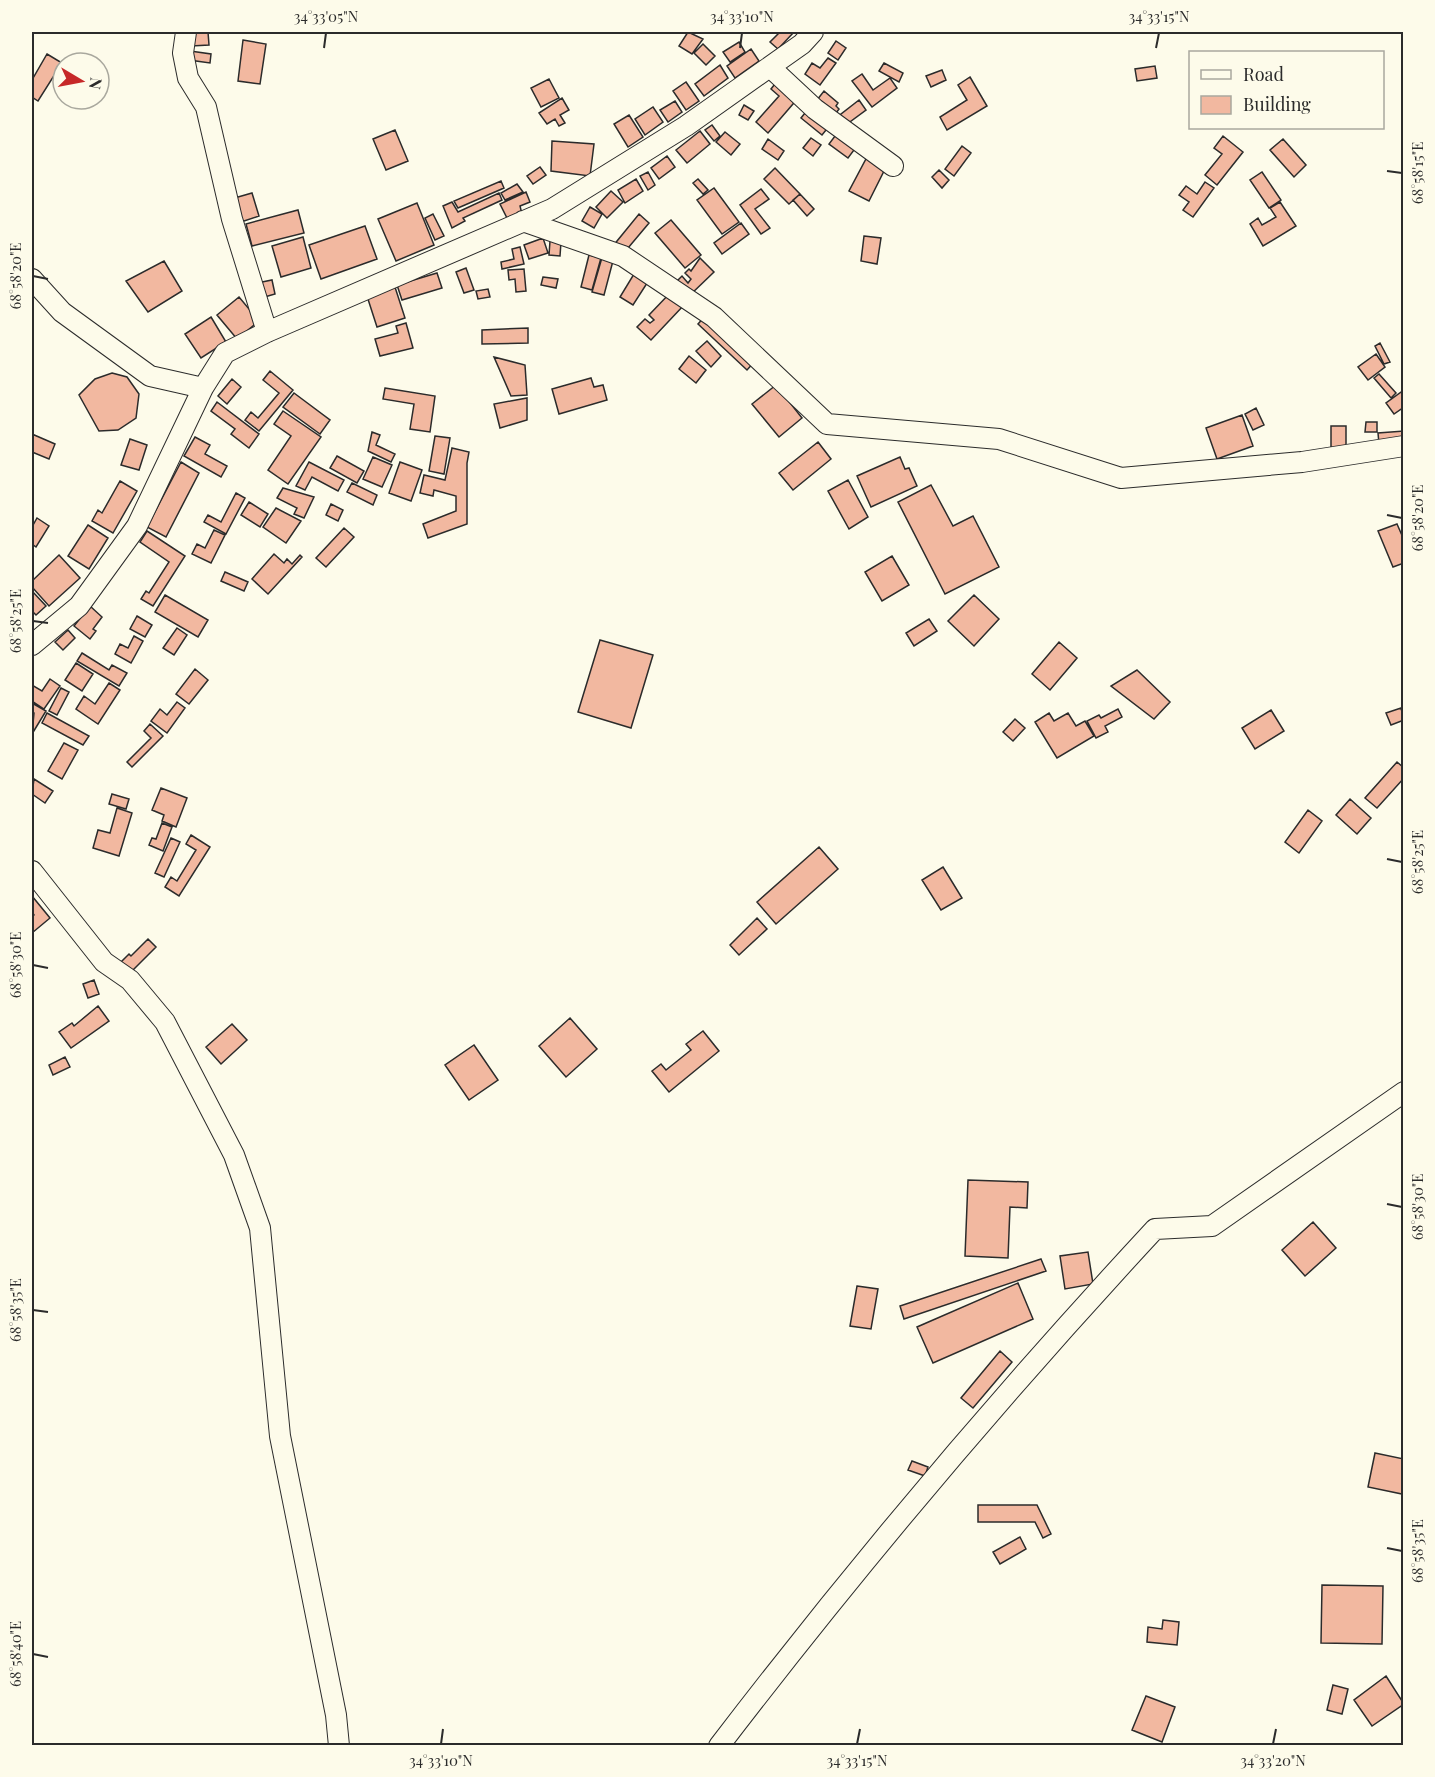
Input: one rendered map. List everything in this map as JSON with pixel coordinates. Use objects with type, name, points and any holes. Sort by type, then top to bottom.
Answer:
[{"type":"street","points":[[186,32],[183,53],[188,78],[206,107],[232,219],[267,332]]},
{"type":"street","points":[[32,645],[79,606],[137,526],[203,388],[225,353],[267,332],[552,209],[686,126],[802,44],[813,32]]},
{"type":"street","points":[[770,67],[815,109],[893,166]]},
{"type":"street","points":[[523,221],[622,256],[705,311],[827,424],[999,439],[1121,478],[1302,462],[1404,446]]},
{"type":"street","points":[[32,279],[62,312],[150,376],[203,388]]},
{"type":"street","points":[[32,871],[104,962],[130,980],[165,1022],[234,1155],[260,1228],[280,1436],[336,1715],[339,1746]]},
{"type":"street","points":[[719,1746],[781,1666],[1027,1370],[1155,1229],[1212,1226],[1404,1092]]},
{"type":"building","points":[[191,32],[208,32],[209,45],[191,46]]},
{"type":"building","points":[[688,32],[703,39],[692,54],[679,46]]},
{"type":"building","points":[[780,32],[794,32],[778,49],[770,42]]},
{"type":"building","points":[[243,40],[266,44],[260,84],[238,81]]},
{"type":"building","points":[[836,41],[846,48],[838,60],[828,53]]},
{"type":"building","points":[[739,42],[745,52],[730,62],[723,52]]},
{"type":"building","points":[[703,44],[715,56],[706,65],[694,53]]},
{"type":"building","points":[[751,49],[759,61],[735,78],[727,66]]},
{"type":"building","points":[[190,51],[211,54],[210,63],[189,60]]},
{"type":"building","points":[[47,54],[51,56],[51,80],[38,101],[32,97],[32,80]]},
{"type":"building","points":[[828,58],[836,63],[820,85],[805,74],[812,63],[820,68]]},
{"type":"building","points":[[884,63],[903,73],[899,82],[879,71]]},
{"type":"building","points":[[720,65],[728,78],[704,96],[695,84]]},
{"type":"building","points":[[1155,66],[1157,78],[1137,81],[1135,69]]},
{"type":"building","points":[[942,70],[946,80],[931,87],[926,76]]},
{"type":"building","points":[[862,74],[873,90],[890,78],[897,88],[872,107],[852,81]]},
{"type":"building","points":[[970,77],[987,106],[947,130],[940,117],[967,100],[958,85]]},
{"type":"building","points":[[549,79],[559,98],[541,107],[531,88]]},
{"type":"building","points":[[778,80],[799,97],[768,133],[756,122],[779,96],[771,89]]},
{"type":"building","points":[[686,82],[699,101],[686,110],[673,91]]},
{"type":"building","points":[[824,91],[838,103],[836,106],[839,109],[833,117],[817,100]]},
{"type":"building","points":[[562,98],[569,110],[560,115],[565,123],[559,126],[555,119],[547,124],[539,113]]},
{"type":"building","points":[[859,100],[866,110],[843,127],[836,118]]},
{"type":"building","points":[[675,101],[682,112],[668,122],[660,110]]},
{"type":"building","points":[[744,105],[754,111],[748,120],[739,115]]},
{"type":"building","points":[[653,107],[663,122],[645,135],[635,119]]},
{"type":"building","points":[[809,108],[830,125],[822,135],[801,118]]},
{"type":"building","points":[[629,115],[643,137],[628,147],[614,124]]},
{"type":"building","points":[[712,125],[720,136],[714,141],[705,130]]},
{"type":"building","points":[[395,130],[408,161],[386,170],[373,139]]},
{"type":"building","points":[[700,131],[710,144],[687,163],[676,150]]},
{"type":"building","points":[[725,132],[740,144],[731,155],[716,142]]},
{"type":"building","points":[[838,132],[857,146],[848,158],[829,144]]},
{"type":"building","points":[[1223,136],[1243,152],[1217,185],[1205,175],[1222,154],[1214,148]]},
{"type":"building","points":[[811,138],[821,145],[813,156],[803,148]]},
{"type":"building","points":[[768,139],[784,151],[778,160],[762,149]]},
{"type":"building","points":[[1283,139],[1306,165],[1294,177],[1270,150]]},
{"type":"building","points":[[552,141],[594,144],[590,176],[551,171]]},
{"type":"building","points":[[962,146],[971,153],[954,176],[945,169]]},
{"type":"building","points":[[667,156],[675,167],[659,179],[651,168]]},
{"type":"building","points":[[867,157],[886,167],[869,201],[849,191]]},
{"type":"building","points":[[540,167],[546,175],[533,184],[527,176]]},
{"type":"building","points":[[775,168],[800,194],[789,204],[764,179]]},
{"type":"building","points":[[939,170],[949,180],[942,188],[932,177]]},
{"type":"building","points":[[648,172],[655,185],[648,190],[640,176]]},
{"type":"building","points":[[1262,172],[1281,200],[1269,208],[1250,180]]},
{"type":"building","points":[[636,179],[643,191],[625,203],[618,190]]},
{"type":"building","points":[[698,179],[708,190],[703,194],[693,183]]},
{"type":"building","points":[[501,181],[504,188],[458,208],[454,201]]},
{"type":"building","points":[[1205,182],[1214,188],[1193,217],[1183,210],[1189,202],[1179,195],[1186,186],[1197,194]]},
{"type":"building","points":[[517,184],[523,192],[505,200],[501,193]]},
{"type":"building","points":[[714,188],[739,222],[722,234],[697,200]]},
{"type":"building","points":[[761,189],[769,199],[755,209],[770,228],[761,234],[740,205]]},
{"type":"building","points":[[611,191],[623,202],[607,218],[596,207]]},
{"type":"building","points":[[526,192],[530,202],[520,206],[522,214],[508,220],[500,204]]},
{"type":"building","points":[[252,193],[259,216],[238,223],[231,199]]},
{"type":"building","points":[[499,193],[502,200],[463,218],[465,221],[452,228],[443,206],[452,202],[458,212]]},
{"type":"building","points":[[800,194],[814,209],[807,216],[793,200]]},
{"type":"building","points":[[1280,202],[1296,226],[1263,246],[1250,224],[1258,218],[1262,225],[1276,217],[1270,208]]},
{"type":"building","points":[[417,203],[434,245],[396,261],[378,219]]},
{"type":"building","points":[[590,207],[602,214],[594,228],[582,221]]},
{"type":"building","points":[[298,210],[304,233],[252,246],[246,224]]},
{"type":"building","points":[[433,214],[444,236],[435,240],[425,218]]},
{"type":"building","points":[[639,214],[649,223],[623,254],[613,246]]},
{"type":"building","points":[[671,220],[701,255],[685,268],[655,233]]},
{"type":"building","points":[[741,223],[749,234],[722,254],[714,243]]},
{"type":"building","points":[[365,226],[377,259],[321,279],[309,245]]},
{"type":"building","points":[[864,236],[881,238],[877,264],[861,261]]},
{"type":"building","points":[[303,237],[311,268],[281,277],[272,246]]},
{"type":"building","points":[[543,238],[548,253],[529,259],[524,245]]},
{"type":"building","points":[[550,241],[561,242],[560,256],[549,255]]},
{"type":"building","points":[[520,247],[524,264],[502,269],[501,262],[514,259],[512,249]]},
{"type":"building","points":[[603,254],[614,257],[604,295],[592,292]]},
{"type":"building","points":[[589,255],[601,258],[592,290],[581,287]]},
{"type":"building","points":[[700,258],[714,272],[688,297],[674,284],[682,276],[688,283],[691,279],[685,273],[689,269],[691,271]]},
{"type":"building","points":[[164,261],[182,291],[148,312],[126,281]]},
{"type":"building","points":[[466,268],[474,290],[464,293],[456,272]]},
{"type":"building","points":[[524,269],[526,291],[516,292],[515,279],[509,280],[508,270]]},
{"type":"building","points":[[637,269],[651,277],[633,305],[620,297]]},
{"type":"building","points":[[437,273],[442,288],[402,300],[397,285]]},
{"type":"building","points":[[543,277],[558,279],[556,288],[541,285]]},
{"type":"building","points":[[272,280],[275,294],[261,298],[257,283]]},
{"type":"building","points":[[394,284],[405,318],[377,327],[366,293]]},
{"type":"building","points":[[488,289],[490,297],[478,299],[476,291]]},
{"type":"building","points":[[671,292],[684,305],[651,340],[637,327],[645,319],[650,323],[654,320],[649,315]]},
{"type":"building","points":[[239,297],[259,321],[237,339],[217,315]]},
{"type":"building","points":[[707,314],[756,360],[747,370],[698,324]]},
{"type":"building","points":[[211,317],[226,342],[201,358],[185,334]]},
{"type":"building","points":[[406,323],[413,348],[380,356],[375,339],[398,333],[396,326]]},
{"type":"building","points":[[528,328],[528,343],[482,344],[482,330]]},
{"type":"building","points":[[707,341],[721,356],[711,367],[696,351]]},
{"type":"building","points":[[1380,343],[1390,362],[1384,364],[1375,346]]},
{"type":"building","points":[[1376,354],[1385,367],[1368,380],[1358,367]]},
{"type":"building","points":[[689,356],[706,370],[696,383],[679,369]]},
{"type":"building","points":[[494,357],[525,365],[527,395],[511,396]]},
{"type":"building","points":[[270,371],[293,390],[259,431],[245,420],[251,412],[258,418],[279,393],[263,380]]},
{"type":"building","points":[[112,373],[127,377],[139,394],[136,418],[118,430],[99,431],[79,395],[95,379]]},
{"type":"building","points":[[1379,374],[1396,393],[1391,398],[1374,378]]},
{"type":"building","points":[[591,378],[594,387],[603,385],[607,400],[559,414],[552,389]]},
{"type":"building","points":[[232,379],[241,387],[227,404],[218,396]]},
{"type":"building","points":[[776,385],[802,418],[779,437],[752,404]]},
{"type":"building","points":[[385,388],[435,396],[430,432],[410,429],[414,404],[383,399]]},
{"type":"building","points":[[1404,390],[1404,407],[1394,414],[1386,403]]},
{"type":"building","points":[[294,393],[330,420],[320,434],[283,407]]},
{"type":"building","points":[[527,398],[527,420],[500,428],[494,404]]},
{"type":"building","points":[[217,402],[259,434],[249,448],[231,434],[235,429],[211,411]]},
{"type":"building","points":[[1256,408],[1264,425],[1253,430],[1245,414]]},
{"type":"building","points":[[283,411],[321,437],[288,484],[268,470],[291,436],[274,424]]},
{"type":"building","points":[[1242,415],[1253,446],[1217,459],[1206,428]]},
{"type":"building","points":[[1366,422],[1377,422],[1377,432],[1365,432]]},
{"type":"building","points":[[1331,426],[1346,426],[1346,451],[1331,451]]},
{"type":"building","points":[[1404,431],[1404,443],[1379,444],[1378,433]]},
{"type":"building","points":[[372,432],[380,435],[376,445],[395,454],[391,462],[368,451]]},
{"type":"building","points":[[32,434],[55,444],[49,459],[32,452]]},
{"type":"building","points":[[435,436],[450,438],[444,474],[429,471]]},
{"type":"building","points":[[195,437],[210,445],[205,454],[227,466],[221,477],[184,456]]},
{"type":"building","points":[[130,439],[147,445],[139,470],[121,465]]},
{"type":"building","points":[[818,442],[831,459],[793,490],[779,473]]},
{"type":"building","points":[[452,448],[469,452],[467,524],[428,538],[423,524],[456,511],[456,496],[434,490],[433,496],[420,493],[424,475],[445,480]]},
{"type":"building","points":[[337,456],[364,471],[357,483],[330,468]]},
{"type":"building","points":[[373,457],[392,465],[382,487],[363,479]]},
{"type":"building","points":[[900,457],[905,469],[909,468],[917,486],[871,507],[857,476]]},
{"type":"building","points":[[181,462],[199,473],[166,537],[147,527]]},
{"type":"building","points":[[309,462],[344,480],[338,491],[312,477],[305,490],[296,486]]},
{"type":"building","points":[[400,462],[422,470],[411,501],[389,493]]},
{"type":"building","points":[[848,480],[868,517],[849,529],[828,491]]},
{"type":"building","points":[[120,481],[137,491],[113,533],[92,521],[98,510],[102,513]]},
{"type":"building","points":[[352,483],[377,495],[373,505],[347,492]]},
{"type":"building","points":[[931,485],[953,526],[973,516],[999,567],[945,594],[898,502]]},
{"type":"building","points":[[283,488],[314,497],[304,518],[294,514],[297,508],[277,498]]},
{"type":"building","points":[[236,493],[245,498],[226,534],[204,522],[208,515],[221,522]]},
{"type":"building","points":[[249,502],[268,514],[260,527],[241,515]]},
{"type":"building","points":[[331,504],[343,510],[338,521],[326,515]]},
{"type":"building","points":[[276,508],[301,521],[286,543],[263,527]]},
{"type":"building","points":[[37,518],[49,526],[36,547],[32,544],[32,527]]},
{"type":"building","points":[[1397,524],[1404,540],[1404,563],[1393,567],[1378,531]]},
{"type":"building","points":[[88,525],[108,538],[89,569],[68,556]]},
{"type":"building","points":[[344,528],[354,537],[326,567],[316,558]]},
{"type":"building","points":[[214,530],[225,535],[211,563],[192,554],[197,544],[205,548]]},
{"type":"building","points":[[147,531],[185,556],[153,606],[141,599],[146,591],[149,593],[169,562],[140,542]]},
{"type":"building","points":[[274,554],[284,563],[287,559],[292,564],[300,555],[302,557],[268,594],[252,579]]},
{"type":"building","points":[[59,555],[80,578],[49,606],[32,587],[32,581]]},
{"type":"building","points":[[892,556],[909,585],[882,601],[865,572]]},
{"type":"building","points":[[225,572],[248,582],[244,591],[221,581]]},
{"type":"building","points":[[32,591],[46,606],[36,615],[32,611]]},
{"type":"building","points":[[165,595],[208,620],[198,637],[155,612]]},
{"type":"building","points":[[974,595],[999,619],[974,646],[948,621]]},
{"type":"building","points":[[90,606],[102,617],[93,629],[96,631],[90,639],[74,626]]},
{"type":"building","points":[[137,616],[152,625],[145,637],[130,629]]},
{"type":"building","points":[[929,619],[937,631],[914,646],[906,633]]},
{"type":"building","points":[[177,628],[187,635],[174,655],[163,648]]},
{"type":"building","points":[[68,630],[75,638],[63,650],[55,642]]},
{"type":"building","points":[[134,636],[143,641],[131,663],[115,654],[120,644],[128,648]]},
{"type":"building","points":[[600,640],[653,655],[631,728],[578,712]]},
{"type":"building","points":[[1059,642],[1077,658],[1050,690],[1032,674]]},
{"type":"building","points":[[82,653],[109,670],[112,665],[127,673],[119,686],[77,661]]},
{"type":"building","points":[[76,663],[93,674],[82,691],[65,680]]},
{"type":"building","points":[[195,669],[208,680],[189,704],[176,694]]},
{"type":"building","points":[[1137,670],[1170,702],[1154,719],[1111,686]]},
{"type":"building","points":[[50,679],[60,686],[44,709],[32,701],[32,685],[42,691]]},
{"type":"building","points":[[109,683],[120,690],[98,724],[76,709],[84,696],[95,704]]},
{"type":"building","points":[[61,688],[69,692],[57,715],[49,711]]},
{"type":"building","points":[[177,702],[185,708],[167,733],[151,721],[160,709],[167,715]]},
{"type":"building","points":[[32,703],[46,711],[32,734],[34,713]]},
{"type":"building","points":[[1401,708],[1404,720],[1391,725],[1386,713]]},
{"type":"building","points":[[1118,709],[1122,717],[1105,726],[1108,732],[1096,738],[1087,721],[1099,715],[1101,718]]},
{"type":"building","points":[[1271,710],[1284,731],[1255,749],[1242,728]]},
{"type":"building","points":[[47,713],[89,736],[83,745],[42,723]]},
{"type":"building","points":[[1049,713],[1054,721],[1068,713],[1076,726],[1085,721],[1094,736],[1057,758],[1035,722]]},
{"type":"building","points":[[1015,719],[1025,728],[1013,741],[1003,732]]},
{"type":"building","points":[[150,724],[163,736],[132,767],[127,762],[151,738],[144,731]]},
{"type":"building","points":[[64,743],[78,750],[62,779],[48,771]]},
{"type":"building","points":[[1397,762],[1404,768],[1404,778],[1377,808],[1365,798]]},
{"type":"building","points":[[34,779],[53,791],[45,803],[32,794]]},
{"type":"building","points":[[161,788],[187,798],[176,827],[162,821],[164,815],[152,810]]},
{"type":"building","points":[[112,794],[129,799],[126,809],[109,804]]},
{"type":"building","points":[[1350,799],[1371,818],[1357,834],[1336,815]]},
{"type":"building","points":[[117,808],[132,813],[119,856],[93,848],[98,830],[110,833]]},
{"type":"building","points":[[1308,810],[1322,821],[1299,853],[1285,842]]},
{"type":"building","points":[[162,823],[172,827],[163,851],[149,845],[152,838],[156,839]]},
{"type":"building","points":[[191,835],[210,847],[179,896],[165,887],[171,877],[177,881],[196,850],[186,844]]},
{"type":"building","points":[[171,838],[180,842],[164,877],[155,873]]},
{"type":"building","points":[[819,847],[838,869],[776,924],[757,902]]},
{"type":"building","points":[[943,867],[962,898],[941,910],[922,880]]},
{"type":"building","points":[[32,896],[50,918],[32,933],[34,915]]},
{"type":"building","points":[[757,918],[767,929],[739,955],[730,945]]},
{"type":"building","points":[[148,939],[156,947],[131,972],[121,962],[129,954],[131,956]]},
{"type":"building","points":[[94,980],[99,994],[88,998],[83,984]]},
{"type":"building","points":[[98,1006],[109,1021],[71,1048],[59,1032],[72,1023],[74,1026]]},
{"type":"building","points":[[570,1018],[597,1049],[566,1077],[539,1046]]},
{"type":"building","points":[[232,1024],[247,1040],[221,1064],[206,1047]]},
{"type":"building","points":[[703,1031],[719,1051],[669,1092],[652,1071],[661,1064],[666,1070],[691,1050],[686,1044]]},
{"type":"building","points":[[474,1045],[498,1080],[469,1100],[445,1065]]},
{"type":"building","points":[[65,1057],[70,1067],[53,1075],[49,1065]]},
{"type":"building","points":[[968,1180],[1028,1182],[1027,1208],[1010,1207],[1008,1258],[965,1256]]},
{"type":"building","points":[[1313,1222],[1336,1248],[1305,1276],[1282,1250]]},
{"type":"building","points":[[1088,1252],[1093,1284],[1065,1289],[1060,1256]]},
{"type":"building","points":[[1041,1259],[1046,1271],[904,1319],[900,1306]]},
{"type":"building","points":[[1018,1283],[1033,1319],[933,1363],[917,1327]]},
{"type":"building","points":[[857,1286],[878,1289],[871,1329],[850,1326]]},
{"type":"building","points":[[1000,1351],[1012,1362],[973,1408],[961,1398]]},
{"type":"building","points":[[1375,1453],[1404,1459],[1402,1494],[1368,1487]]},
{"type":"building","points":[[912,1461],[928,1467],[925,1476],[908,1470]]},
{"type":"building","points":[[978,1505],[1037,1505],[1051,1534],[1043,1538],[1035,1522],[978,1522]]},
{"type":"building","points":[[1020,1537],[1026,1549],[1000,1564],[993,1552]]},
{"type":"building","points":[[1322,1585],[1383,1586],[1382,1644],[1321,1643]]},
{"type":"building","points":[[1163,1620],[1179,1622],[1177,1645],[1147,1642],[1148,1627],[1162,1629]]},
{"type":"building","points":[[1386,1676],[1404,1704],[1372,1726],[1354,1700]]},
{"type":"building","points":[[1333,1685],[1348,1689],[1342,1714],[1327,1710]]},
{"type":"building","points":[[1146,1696],[1175,1707],[1162,1742],[1132,1730]]}]
